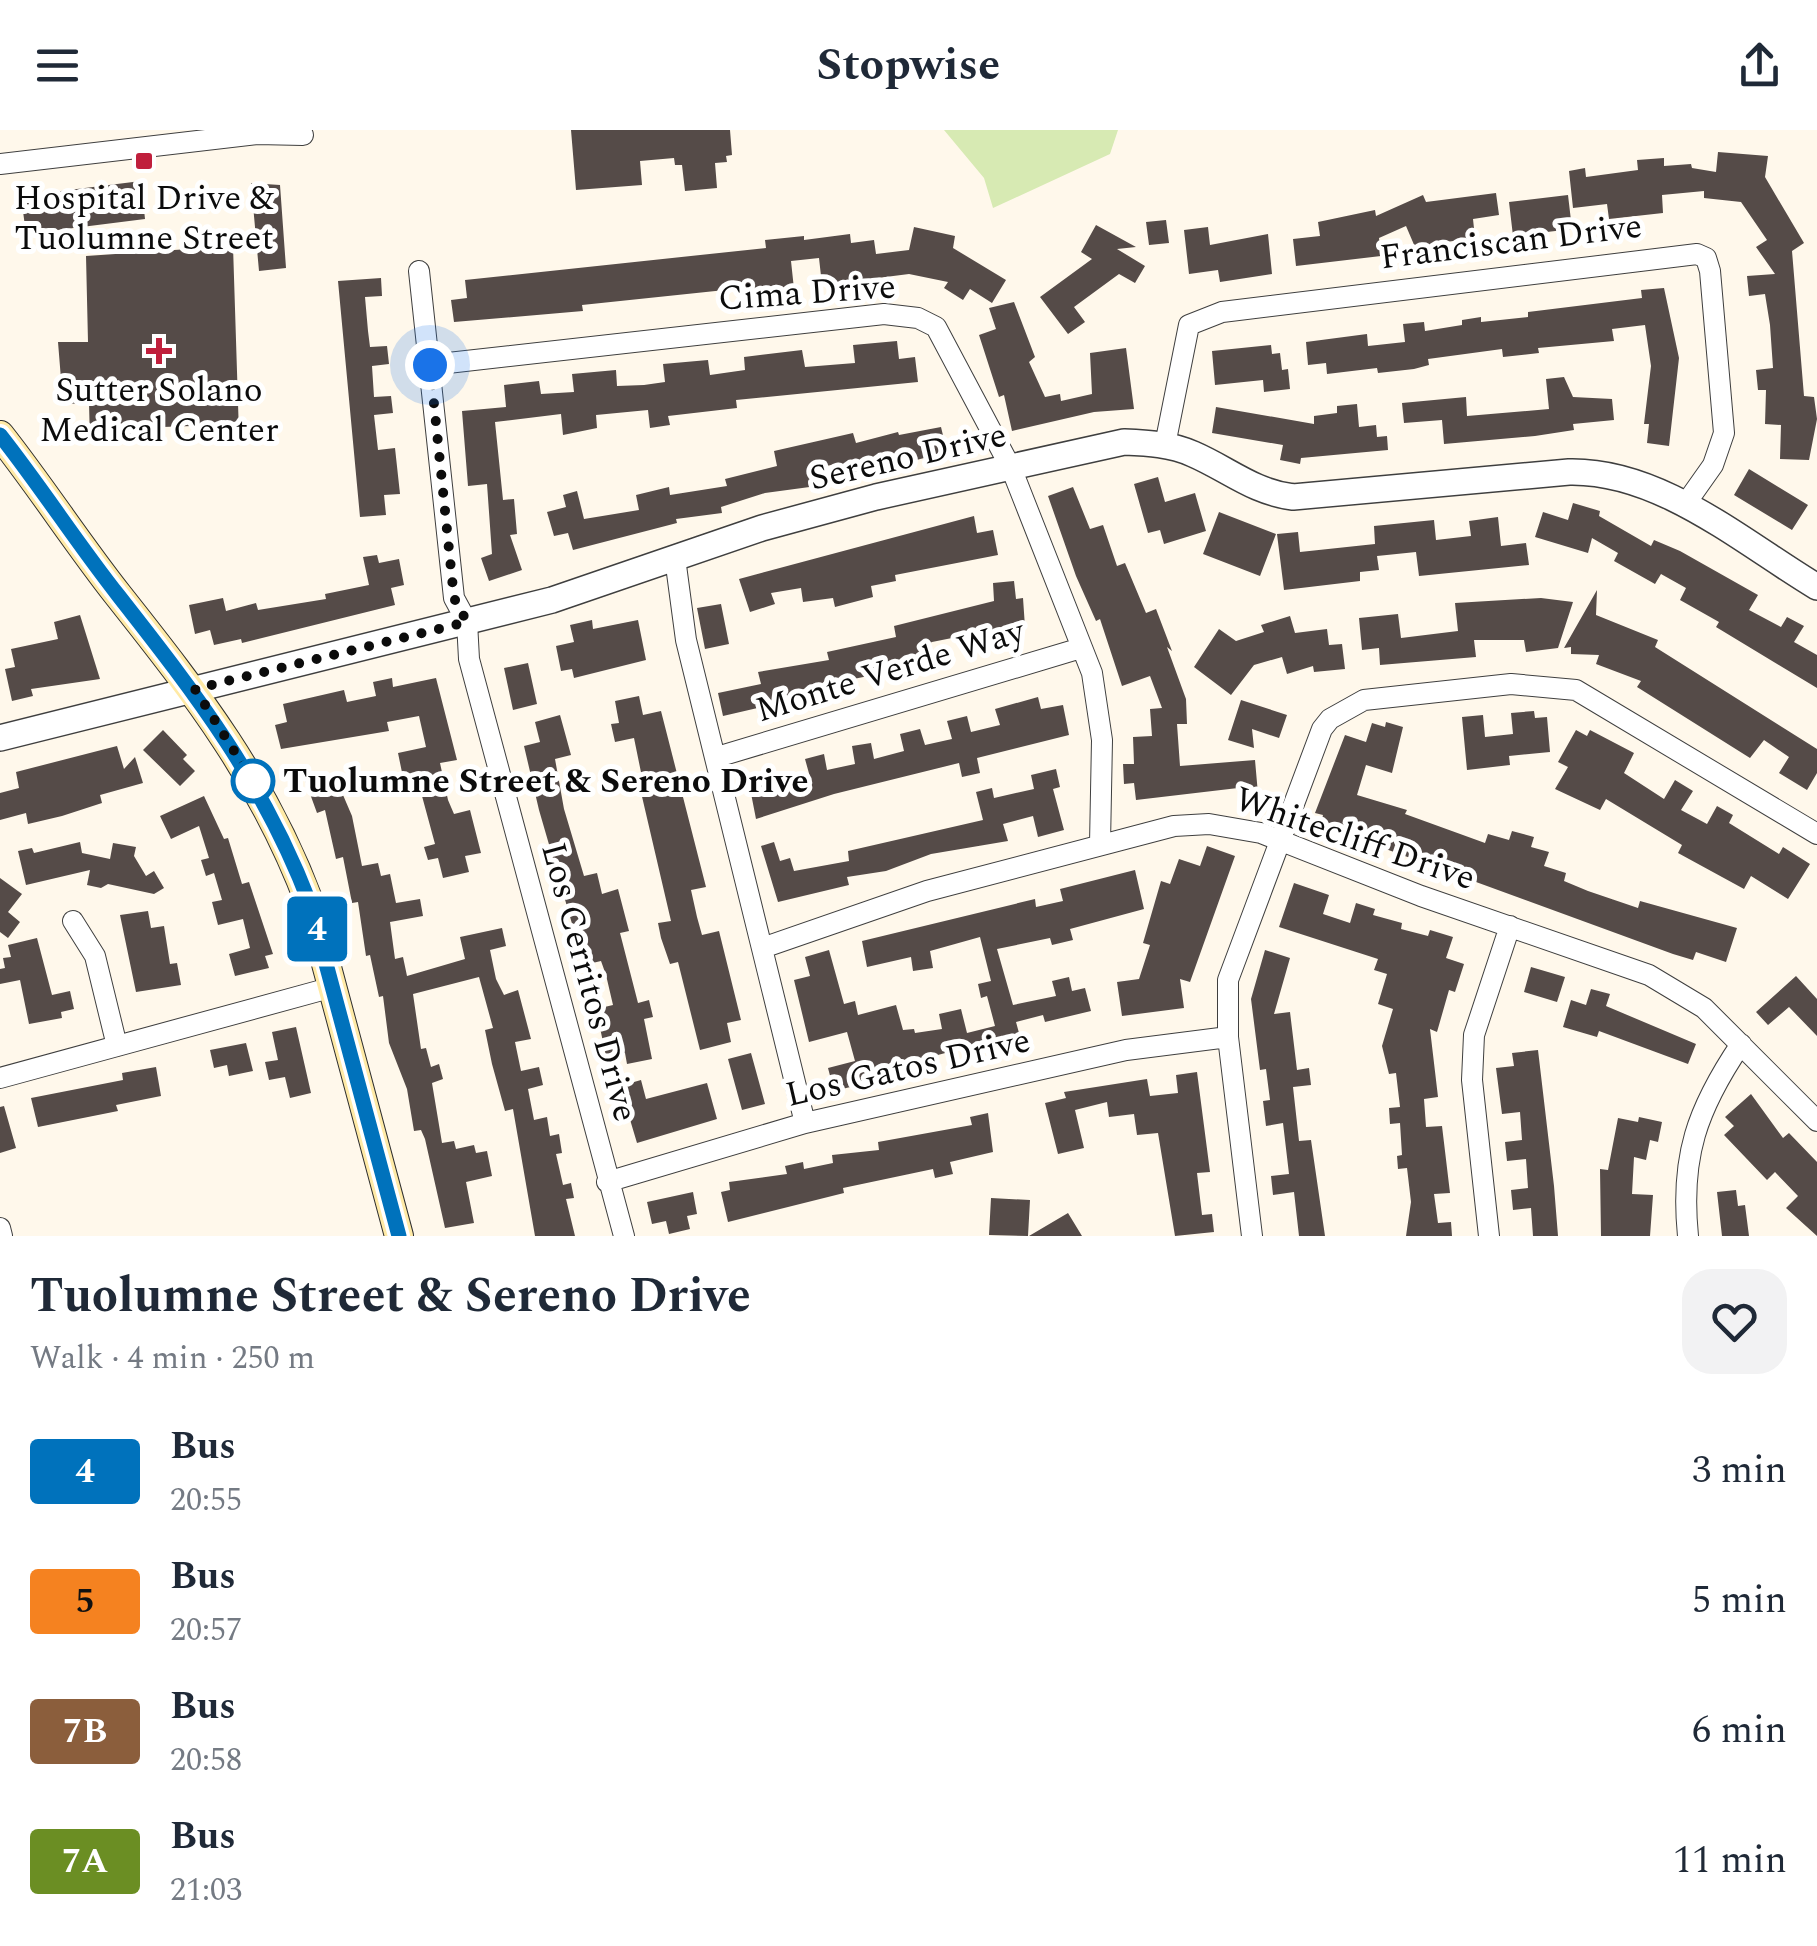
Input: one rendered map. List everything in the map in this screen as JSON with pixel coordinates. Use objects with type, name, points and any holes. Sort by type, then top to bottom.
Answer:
[{"type":"main road","points":[[0,435],[116,593],[195,689],[293,857],[333,987],[399,1236]]},
{"type":"street","points":[[0,164],[256,134],[303,135]]},
{"type":"street","name":"Franciscan Drive","points":[[1165,445],[1189,325],[1222,312],[1698,254],[1706,258],[1710,271],[1724,433],[1713,465],[1684,506]]},
{"type":"street","name":"Los Cerritos Drive","points":[[419,271],[454,598],[467,622],[469,659],[624,1236]]},
{"type":"street","name":"Cima Drive","points":[[430,365],[884,314],[918,318],[936,327],[956,358],[1012,470],[1081,648],[1100,709],[1100,844]]},
{"type":"street","name":"Sereno Drive","points":[[0,738],[552,600],[876,497],[1012,470],[1106,444],[1165,445],[1192,454],[1251,486],[1292,496],[1590,472],[1629,478],[1684,506],[1817,587]]},
{"type":"street","points":[[675,558],[686,640],[806,1122]]},
{"type":"street","name":"Monte Verde Way","points":[[717,757],[1081,648]]},
{"type":"street","points":[[1252,1236],[1228,1036],[1228,980],[1278,841],[1322,730],[1330,719],[1364,700],[1511,684],[1576,690],[1817,834]]},
{"type":"street","name":"Whitecliff Drive","points":[[764,947],[927,892],[1100,844],[1174,826],[1209,824],[1278,841],[1664,983],[1704,1008],[1817,1121]]},
{"type":"street","points":[[74,921],[95,956],[118,1046]]},
{"type":"street","points":[[1489,1236],[1472,1080],[1474,1035],[1510,926]]},
{"type":"street","points":[[0,1078],[333,987]]},
{"type":"street","name":"Los Gatos Drive","points":[[607,1182],[806,1122],[1126,1050],[1228,1036]]},
{"type":"street","points":[[1688,1236],[1687,1166],[1692,1133],[1713,1085],[1741,1044]]},
{"type":"street","points":[[0,1228],[2,1236]]},
{"type":"green space","points":[[944,130],[1118,130],[1110,154],[993,208],[984,178]]},
{"type":"building","points":[[571,130],[730,130],[732,155],[726,156],[727,162],[715,163],[717,188],[685,191],[682,165],[675,165],[674,158],[640,161],[642,185],[576,190]]},
{"type":"building","points":[[1718,152],[1768,156],[1765,177],[1804,243],[1792,251],[1804,396],[1814,397],[1817,419],[1809,460],[1780,459],[1781,425],[1765,424],[1766,390],[1758,390],[1756,370],[1773,368],[1770,325],[1765,294],[1749,296],[1747,276],[1775,274],[1756,247],[1767,240],[1741,202],[1704,198],[1704,191],[1662,195],[1663,213],[1609,219],[1607,204],[1573,208],[1569,171],[1585,168],[1586,177],[1638,170],[1637,160],[1664,158],[1664,166],[1691,164],[1692,168],[1716,172]]},
{"type":"building","points":[[141,181],[145,219],[26,234],[21,196]]},
{"type":"building","points":[[251,183],[280,185],[286,268],[259,271]]},
{"type":"building","points":[[1496,193],[1499,215],[1473,219],[1475,238],[1446,242],[1418,254],[1406,226],[1379,238],[1381,256],[1296,266],[1293,239],[1320,236],[1318,222],[1375,210],[1376,216],[1423,195],[1426,202]]},
{"type":"building","points":[[1568,195],[1572,229],[1513,236],[1509,202]]},
{"type":"building","points":[[1166,220],[1169,243],[1149,245],[1146,222]]},
{"type":"building","points":[[1096,225],[1136,247],[1117,249],[1145,266],[1135,283],[1119,274],[1074,307],[1085,322],[1068,334],[1040,297],[1092,259],[1081,252]]},
{"type":"building","points":[[914,227],[955,236],[953,248],[1006,280],[992,303],[970,289],[963,300],[944,288],[948,282],[909,274],[822,285],[819,258],[791,261],[794,289],[725,290],[582,305],[583,311],[454,322],[451,300],[467,298],[465,280],[766,248],[765,240],[804,236],[804,240],[850,234],[851,243],[874,240],[876,254],[909,250]]},
{"type":"building","points":[[1208,227],[1210,245],[1268,234],[1272,274],[1220,282],[1218,270],[1189,274],[1184,230]]},
{"type":"building","points":[[233,246],[239,434],[193,436],[193,426],[132,428],[133,438],[90,441],[89,403],[63,404],[58,342],[88,342],[86,256]]},
{"type":"building","points":[[381,278],[382,296],[365,297],[368,331],[370,347],[387,346],[389,364],[372,366],[374,397],[391,396],[393,413],[374,415],[378,450],[395,448],[400,494],[384,495],[386,515],[360,517],[338,281]]},
{"type":"building","points":[[1664,288],[1679,358],[1669,446],[1647,443],[1649,424],[1644,424],[1651,366],[1645,325],[1612,329],[1614,341],[1538,348],[1539,353],[1503,357],[1502,349],[1428,359],[1429,365],[1414,369],[1378,373],[1377,368],[1327,374],[1326,363],[1308,365],[1306,342],[1367,334],[1368,346],[1405,342],[1403,324],[1424,322],[1425,331],[1462,325],[1462,320],[1481,317],[1481,322],[1528,317],[1528,312],[1642,298],[1641,290]]},
{"type":"building","points":[[1014,302],[1035,357],[1029,362],[1045,397],[1060,394],[1061,401],[1092,394],[1090,353],[1126,348],[1134,409],[1094,412],[1012,431],[1004,395],[999,397],[979,335],[996,329],[989,308]]},
{"type":"building","points":[[897,341],[899,359],[915,357],[918,382],[736,400],[737,408],[668,416],[670,425],[650,428],[648,410],[596,415],[597,428],[563,435],[561,414],[495,422],[503,500],[514,499],[517,534],[510,535],[522,570],[489,581],[481,558],[492,554],[487,484],[468,486],[462,411],[506,407],[504,385],[539,381],[541,394],[574,392],[572,374],[616,370],[617,386],[644,385],[665,382],[663,364],[708,360],[710,375],[745,370],[744,357],[802,350],[805,367],[855,363],[853,345]]},
{"type":"building","points":[[1271,345],[1272,354],[1280,353],[1282,370],[1288,369],[1290,389],[1264,392],[1263,380],[1215,385],[1212,351]]},
{"type":"building","points":[[1564,377],[1573,397],[1612,399],[1614,420],[1573,424],[1574,430],[1535,436],[1444,444],[1442,420],[1404,423],[1402,403],[1466,397],[1467,416],[1549,409],[1546,379]]},
{"type":"building","points":[[1357,404],[1359,427],[1376,425],[1377,437],[1387,436],[1388,450],[1301,458],[1300,464],[1280,460],[1283,445],[1212,433],[1216,407],[1314,424],[1314,416],[1337,413],[1337,406]]},
{"type":"building","points":[[941,427],[947,452],[844,479],[840,463],[813,469],[817,486],[765,493],[721,507],[722,513],[676,519],[677,523],[573,550],[568,533],[554,536],[547,512],[566,507],[563,495],[577,491],[584,519],[639,510],[636,495],[669,487],[670,495],[727,486],[725,479],[777,466],[774,451],[853,433],[856,443],[898,432],[899,435]]},
{"type":"building","points":[[1749,469],[1808,505],[1792,530],[1734,495]]},
{"type":"building","points":[[1158,477],[1165,502],[1195,493],[1206,531],[1164,544],[1160,530],[1148,533],[1134,484]]},
{"type":"building","points":[[1073,487],[1090,529],[1103,525],[1117,566],[1125,563],[1146,613],[1156,609],[1186,699],[1187,724],[1177,724],[1180,766],[1255,760],[1258,794],[1239,796],[1238,788],[1136,800],[1134,783],[1124,784],[1123,764],[1134,764],[1133,737],[1152,736],[1150,709],[1162,708],[1150,676],[1122,686],[1100,619],[1096,621],[1076,576],[1048,496]]},
{"type":"building","points":[[1573,503],[1600,511],[1599,516],[1651,546],[1654,540],[1680,551],[1758,595],[1749,610],[1781,627],[1787,617],[1804,626],[1794,642],[1817,655],[1817,688],[1716,627],[1719,622],[1680,600],[1686,588],[1661,574],[1655,584],[1614,561],[1618,553],[1592,538],[1588,553],[1535,537],[1543,512],[1568,520]]},
{"type":"building","points":[[1219,512],[1276,534],[1260,576],[1203,554]]},
{"type":"building","points":[[974,516],[977,533],[993,530],[998,555],[895,575],[896,581],[871,586],[873,597],[835,607],[833,598],[803,602],[801,588],[771,593],[775,604],[750,612],[739,579]]},
{"type":"building","points":[[1498,517],[1501,546],[1526,543],[1529,565],[1419,576],[1416,552],[1377,556],[1379,570],[1360,572],[1360,581],[1284,590],[1277,534],[1298,532],[1300,552],[1375,544],[1374,526],[1434,520],[1436,540],[1471,536],[1469,521]]},
{"type":"building","points":[[377,555],[379,563],[399,559],[404,585],[391,588],[395,605],[242,643],[241,639],[214,645],[210,630],[195,634],[189,605],[223,598],[226,611],[256,603],[258,610],[326,599],[325,594],[369,585],[363,557]]},
{"type":"building","points":[[1014,581],[1016,599],[1023,598],[1025,627],[986,631],[990,647],[971,651],[967,635],[932,642],[919,648],[922,665],[790,692],[792,700],[723,716],[718,693],[761,684],[758,672],[829,660],[827,652],[896,637],[894,626],[994,601],[993,583]]},
{"type":"building","points":[[1597,590],[1596,615],[1658,640],[1655,647],[1817,749],[1817,773],[1807,790],[1779,773],[1789,757],[1764,740],[1750,758],[1637,687],[1641,681],[1596,664],[1599,655],[1571,654],[1571,647],[1564,648]]},
{"type":"building","points":[[1541,598],[1573,602],[1558,648],[1526,652],[1524,640],[1474,640],[1476,657],[1380,665],[1379,648],[1362,650],[1359,618],[1398,614],[1401,638],[1458,631],[1455,603]]},
{"type":"building","points":[[721,604],[729,644],[705,649],[697,608]]},
{"type":"building","points":[[80,615],[100,679],[31,689],[33,696],[12,701],[5,669],[15,667],[11,649],[58,639],[54,622]]},
{"type":"building","points":[[1290,616],[1295,633],[1327,629],[1329,645],[1342,644],[1345,669],[1314,672],[1313,666],[1287,674],[1282,657],[1254,665],[1231,695],[1194,667],[1219,629],[1236,641],[1264,632],[1261,625]]},
{"type":"building","points":[[592,620],[593,629],[638,620],[646,660],[574,678],[572,669],[561,671],[556,646],[574,642],[570,625]]},
{"type":"building","points":[[528,663],[537,704],[513,710],[504,668]]},
{"type":"building","points":[[392,678],[393,687],[436,678],[457,760],[440,763],[448,800],[454,814],[470,810],[481,853],[465,856],[469,872],[443,878],[438,858],[428,860],[424,847],[435,844],[419,785],[417,779],[404,782],[398,753],[426,747],[419,716],[387,722],[389,731],[281,749],[275,725],[287,722],[283,704],[344,690],[347,702],[376,696],[373,682]]},
{"type":"building","points":[[639,696],[643,715],[661,711],[706,887],[691,890],[697,917],[702,935],[719,931],[741,1020],[727,1023],[731,1042],[700,1050],[678,962],[670,964],[661,938],[658,923],[671,921],[640,788],[644,787],[634,738],[615,742],[611,724],[619,723],[615,701]]},
{"type":"building","points":[[1038,697],[1041,709],[1063,705],[1069,735],[977,758],[980,773],[962,777],[959,763],[834,794],[756,819],[748,778],[772,773],[774,786],[810,777],[805,759],[824,754],[827,770],[855,764],[852,746],[871,743],[874,759],[904,751],[900,734],[920,729],[925,745],[952,739],[947,721],[967,716],[971,732],[1000,725],[995,709]]},
{"type":"building","points":[[1241,700],[1287,715],[1279,738],[1252,729],[1254,748],[1228,740]]},
{"type":"building","points":[[1534,711],[1535,718],[1547,717],[1550,752],[1509,756],[1510,765],[1467,770],[1462,717],[1483,715],[1485,737],[1513,734],[1511,713]]},
{"type":"building","points":[[560,715],[571,755],[555,759],[564,809],[584,876],[597,873],[602,894],[618,889],[629,931],[620,933],[638,1003],[649,1000],[653,1017],[644,1019],[652,1059],[627,1064],[625,1053],[606,1056],[596,1009],[613,1005],[606,975],[601,961],[584,965],[539,810],[524,746],[540,742],[535,722]]},
{"type":"building","points":[[1386,722],[1403,727],[1392,773],[1366,765],[1357,795],[1407,810],[1405,814],[1485,843],[1488,834],[1509,840],[1512,831],[1534,837],[1531,847],[1549,852],[1544,866],[1566,873],[1564,881],[1638,908],[1640,901],[1737,928],[1726,962],[1696,952],[1693,960],[1673,954],[1320,825],[1323,815],[1315,813],[1345,735],[1366,742],[1372,723],[1385,727]]},
{"type":"building","points":[[163,730],[187,755],[183,759],[195,771],[180,786],[143,750]]},
{"type":"building","points":[[1576,730],[1587,736],[1590,730],[1634,753],[1624,773],[1664,799],[1675,780],[1693,791],[1681,810],[1707,824],[1717,806],[1733,815],[1729,823],[1779,854],[1783,847],[1810,864],[1788,899],[1751,876],[1744,889],[1678,853],[1682,845],[1606,799],[1600,810],[1555,789],[1568,767],[1558,762]]},
{"type":"building","points":[[117,746],[124,769],[135,757],[143,783],[100,795],[102,803],[62,816],[28,824],[26,813],[0,820],[0,793],[19,788],[16,772]]},
{"type":"building","points":[[1056,769],[1060,787],[1053,789],[1064,830],[1038,837],[1033,816],[1003,824],[1008,841],[931,854],[886,871],[847,877],[849,885],[778,902],[761,846],[774,842],[780,861],[790,858],[794,871],[849,861],[848,851],[983,820],[976,792],[992,788],[994,798],[1034,789],[1031,775]]},
{"type":"building","points":[[323,774],[327,784],[337,781],[352,816],[362,866],[378,863],[381,876],[390,874],[396,903],[420,899],[423,916],[390,922],[395,959],[403,957],[407,976],[465,959],[460,937],[502,928],[506,946],[490,950],[496,979],[504,995],[518,990],[531,1039],[515,1042],[521,1071],[539,1067],[543,1085],[528,1089],[534,1120],[547,1117],[550,1136],[559,1134],[562,1153],[556,1154],[563,1185],[571,1183],[574,1198],[566,1199],[575,1236],[535,1236],[513,1109],[505,1111],[492,1064],[485,1030],[493,1028],[479,977],[413,994],[421,1049],[426,1048],[431,1067],[439,1064],[443,1079],[432,1083],[442,1143],[454,1141],[456,1149],[474,1145],[476,1153],[487,1151],[492,1176],[466,1182],[474,1223],[445,1228],[425,1139],[421,1130],[414,1131],[407,1089],[389,1043],[383,996],[379,997],[370,955],[366,956],[358,902],[352,903],[343,857],[336,859],[325,810],[317,813],[305,780]]},
{"type":"building","points":[[204,796],[224,839],[228,838],[242,884],[249,882],[273,954],[265,956],[269,968],[235,976],[229,954],[250,948],[243,919],[218,925],[212,902],[222,900],[214,873],[206,876],[201,860],[209,858],[199,826],[171,839],[160,816]]},
{"type":"building","points":[[80,842],[82,853],[110,859],[113,843],[136,847],[134,856],[146,876],[154,871],[164,888],[154,894],[108,884],[101,888],[87,885],[90,870],[26,885],[18,851],[32,848],[34,853]]},
{"type":"building","points":[[1207,846],[1235,856],[1190,982],[1180,979],[1184,1008],[1122,1016],[1117,982],[1139,979],[1150,945],[1143,943],[1161,881],[1170,884],[1179,859],[1200,866]]},
{"type":"building","points":[[1135,870],[1144,909],[1070,929],[1073,940],[1052,945],[1050,938],[997,949],[1013,1005],[1056,996],[1052,981],[1069,977],[1072,991],[1085,988],[1091,1011],[1045,1022],[1043,1015],[1016,1022],[1019,1033],[986,1042],[988,1050],[970,1055],[968,1047],[934,1056],[934,1061],[881,1068],[883,1079],[834,1091],[828,1068],[855,1061],[847,1032],[809,1042],[794,980],[810,976],[805,957],[829,950],[844,1004],[855,1001],[858,1015],[896,1005],[903,1030],[914,1029],[915,1033],[942,1029],[939,1014],[961,1009],[967,1033],[995,1026],[987,996],[981,998],[978,984],[991,981],[980,937],[930,951],[933,968],[913,971],[911,957],[867,967],[862,941],[1035,899],[1036,907],[1063,901],[1060,889]]},
{"type":"building","points":[[0,878],[22,894],[8,912],[20,922],[8,938],[0,932]]},
{"type":"building","points":[[1294,883],[1329,895],[1323,914],[1350,923],[1356,903],[1375,909],[1373,915],[1402,923],[1401,929],[1428,936],[1430,930],[1453,937],[1446,958],[1464,964],[1455,992],[1449,990],[1437,1032],[1430,1029],[1438,1097],[1424,1099],[1426,1127],[1442,1126],[1450,1193],[1434,1194],[1438,1223],[1451,1222],[1452,1236],[1406,1236],[1411,1202],[1407,1168],[1398,1169],[1397,1156],[1402,1155],[1400,1123],[1390,1124],[1389,1108],[1400,1107],[1396,1073],[1389,1074],[1382,1046],[1393,1009],[1378,1004],[1387,974],[1374,970],[1378,959],[1279,927]]},
{"type":"building","points":[[148,911],[151,928],[164,926],[170,964],[177,963],[181,985],[136,992],[120,915]]},
{"type":"building","points":[[37,938],[52,995],[70,991],[74,1009],[61,1012],[62,1018],[29,1024],[20,980],[0,984],[0,969],[5,968],[3,958],[11,957],[8,945]]},
{"type":"building","points":[[1265,950],[1290,958],[1274,1014],[1290,1012],[1297,1070],[1309,1068],[1311,1085],[1293,1087],[1299,1141],[1311,1140],[1325,1236],[1299,1236],[1294,1192],[1273,1195],[1271,1176],[1289,1174],[1283,1123],[1266,1126],[1263,1101],[1270,1100],[1266,1069],[1260,1070],[1251,999]]},
{"type":"building","points":[[1531,967],[1565,977],[1557,1002],[1524,992]]},
{"type":"building","points":[[1796,976],[1817,999],[1817,1036],[1789,1007],[1768,1025],[1756,1012]]},
{"type":"building","points":[[1591,989],[1610,994],[1606,1006],[1696,1044],[1688,1064],[1599,1031],[1597,1037],[1563,1027],[1571,1000],[1586,1005]]},
{"type":"building","points":[[296,1027],[311,1093],[290,1098],[285,1077],[269,1080],[265,1062],[278,1060],[272,1032]]},
{"type":"building","points":[[246,1043],[253,1071],[229,1076],[227,1065],[214,1068],[210,1050]]},
{"type":"building","points":[[1538,1050],[1558,1236],[1533,1236],[1531,1208],[1513,1210],[1511,1190],[1528,1188],[1526,1159],[1507,1161],[1505,1142],[1522,1140],[1520,1112],[1502,1114],[1496,1068],[1514,1066],[1512,1053]]},
{"type":"building","points":[[751,1053],[765,1104],[742,1110],[728,1059]]},
{"type":"building","points":[[156,1067],[161,1096],[116,1105],[118,1111],[38,1127],[31,1098],[123,1080],[122,1073]]},
{"type":"building","points":[[1197,1072],[1210,1172],[1197,1173],[1202,1215],[1212,1214],[1214,1232],[1175,1236],[1158,1133],[1137,1135],[1134,1114],[1109,1117],[1107,1102],[1075,1110],[1084,1148],[1058,1154],[1045,1103],[1066,1098],[1064,1092],[1147,1079],[1150,1096],[1178,1093],[1176,1075]]},
{"type":"building","points":[[641,1080],[646,1099],[707,1083],[717,1119],[637,1143],[620,1086]]},
{"type":"building","points":[[1751,1094],[1783,1138],[1789,1133],[1817,1162],[1817,1236],[1786,1208],[1798,1196],[1775,1172],[1767,1180],[1724,1135],[1734,1126],[1725,1117]]},
{"type":"building","points":[[4,1106],[16,1148],[0,1153],[0,1107]]},
{"type":"building","points":[[988,1113],[993,1152],[950,1162],[953,1174],[935,1178],[933,1169],[843,1188],[844,1193],[728,1222],[721,1192],[730,1190],[729,1182],[787,1174],[785,1166],[803,1162],[804,1169],[833,1163],[832,1155],[879,1150],[878,1142],[972,1125],[970,1117]]},
{"type":"building","points":[[1639,1117],[1662,1122],[1658,1142],[1650,1140],[1646,1160],[1634,1157],[1632,1194],[1653,1195],[1650,1236],[1601,1236],[1600,1169],[1608,1170],[1618,1118],[1638,1122]]},
{"type":"building","points":[[1736,1190],[1738,1206],[1745,1205],[1749,1236],[1722,1236],[1717,1192]]},
{"type":"building","points":[[693,1192],[697,1214],[687,1216],[690,1229],[669,1234],[666,1221],[652,1224],[647,1202]]},
{"type":"building","points":[[991,1198],[1030,1200],[1028,1236],[989,1235]]},
{"type":"building","points":[[1068,1213],[1082,1236],[1029,1236]]},
{"type":"bus line","name":"4","points":[[0,435],[116,593],[195,689],[293,857],[310,904],[399,1236]]},
{"type":"place","name":"Hospital Drive & Tuolumne Street","points":[[144,161]]},
{"type":"place","name":"Sutter Solano Medical Center","points":[[159,351]]},
{"type":"place","name":"Tuolumne Street & Sereno Drive","points":[[253,781]]},
{"type":"route","points":[[253,781],[195,689],[467,622],[454,598],[430,365]]}]
